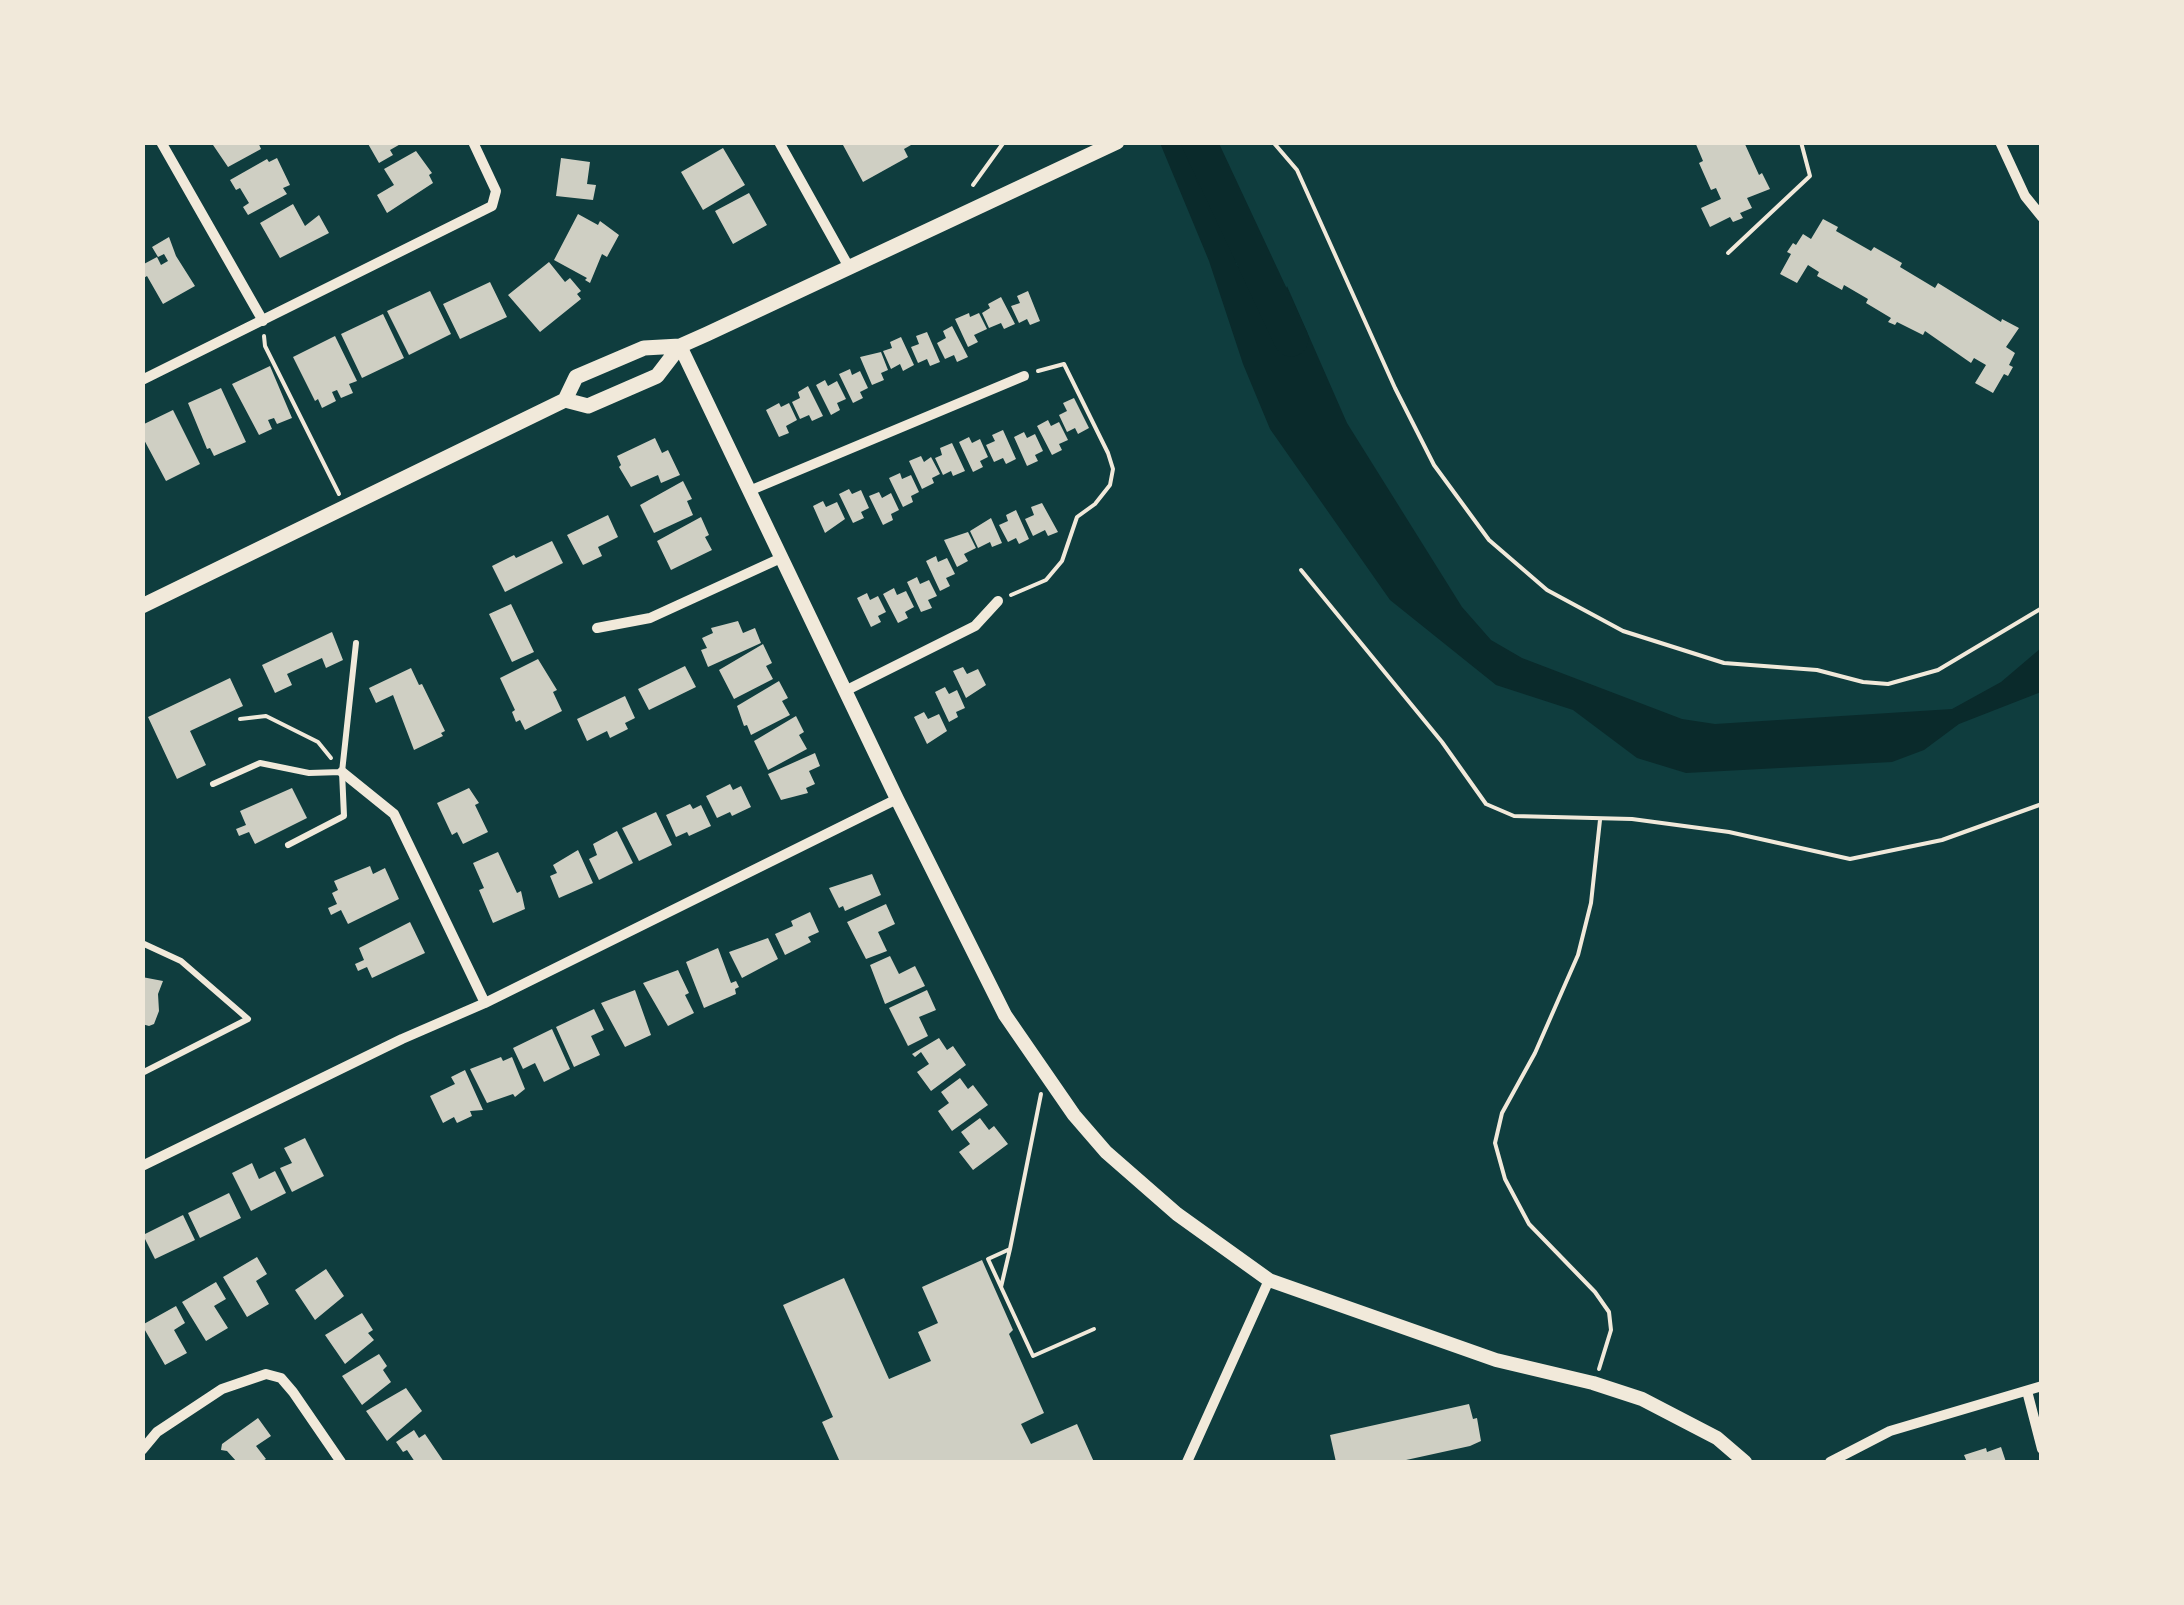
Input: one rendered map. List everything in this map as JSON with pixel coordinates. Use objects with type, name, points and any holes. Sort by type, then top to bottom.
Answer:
[{"type":"main road","points":[[142,606],[565,400],[576,377],[644,348],[680,346],[1117,142]]},
{"type":"main road","points":[[565,400],[588,406],[657,376],[680,346]]},
{"type":"street","points":[[161,142],[263,320]]},
{"type":"street","points":[[142,380],[492,206],[496,192],[472,142]]},
{"type":"street","points":[[779,142],[850,269]]},
{"type":"street","points":[[2000,142],[2025,196],[2042,217]]},
{"type":"street","points":[[680,346],[897,799],[1006,1015],[1045,1074],[1106,1152],[1177,1214],[1269,1280],[1496,1360],[1642,1399],[1717,1438],[1746,1462]]},
{"type":"street","points":[[749,491],[1024,376]]},
{"type":"street","points":[[598,628],[650,618],[781,558]]},
{"type":"street","points":[[845,691],[975,626],[998,601]]},
{"type":"street","points":[[342,772],[394,814],[485,1004]]},
{"type":"street","points":[[142,1166],[402,1039],[485,1004],[897,799]]},
{"type":"street","points":[[1187,1462],[1269,1280]]},
{"type":"street","points":[[142,1450],[157,1432],[222,1390],[266,1374],[281,1378],[342,1462]]},
{"type":"street","points":[[1830,1462],[1890,1431],[2042,1386]]},
{"type":"street","points":[[2027,1391],[2042,1449]]},
{"type":"lane","points":[[288,844],[344,816],[342,772],[356,642]]},
{"type":"lane","points":[[214,784],[260,762],[309,772],[342,772]]},
{"type":"lane","points":[[142,943],[180,962],[248,1019],[142,1072]]},
{"type":"path","points":[[973,185],[1004,142]]},
{"type":"path","points":[[1273,142],[1297,170],[1434,465],[1490,540],[1547,590],[1623,631],[1724,663],[1818,670],[1888,684],[1938,670],[2042,608]]},
{"type":"path","points":[[1728,253],[1810,176],[1801,142]]},
{"type":"path","points":[[263,320],[264,346],[346,508]]},
{"type":"path","points":[[998,601],[1046,580],[1062,561],[1077,517],[1095,504],[1110,485],[1113,469],[1064,364],[1024,376]]},
{"type":"path","points":[[1301,570],[1442,742],[1486,804],[1514,816],[1632,819],[1730,832],[1850,859],[1942,840],[2042,804]]},
{"type":"path","points":[[240,719],[266,716],[318,742],[342,772]]},
{"type":"path","points":[[1593,1383],[1611,1330],[1610,1312],[1529,1224],[1505,1180],[1495,1143],[1502,1113],[1535,1052],[1578,956],[1591,903],[1600,820]]},
{"type":"path","points":[[1001,1287],[1045,1074]]},
{"type":"path","points":[[1010,1248],[988,1260],[1033,1356],[1094,1329]]},
{"type":"water","points":[[1160,143],[1199,143],[1200,164],[1237,265],[1263,296],[1282,299],[1287,286],[1347,423],[1462,607],[1491,640],[1522,658],[1682,719],[1715,724],[1952,709],[2001,682],[2041,648],[2041,692],[1959,724],[1924,750],[1892,762],[1686,773],[1637,758],[1573,710],[1496,685],[1390,600],[1270,429],[1243,364],[1209,261]]},
{"type":"building","points":[[211,142],[258,142],[261,149],[228,167]]},
{"type":"building","points":[[367,142],[404,142],[379,163]]},
{"type":"building","points":[[1695,142],[1744,142],[1770,189],[1747,198],[1752,208],[1740,213],[1743,218],[1733,222],[1730,217],[1710,227],[1701,208],[1721,199],[1716,188],[1711,190]]},
{"type":"building","points":[[843,145],[911,145],[904,149],[908,157],[863,182]]},
{"type":"building","points":[[723,148],[745,185],[703,210],[681,172]]},
{"type":"building","points":[[416,151],[432,173],[429,175],[433,183],[387,213],[377,195],[394,185],[384,169]]},
{"type":"building","points":[[277,158],[290,185],[283,188],[287,194],[248,215],[243,207],[249,203],[230,180],[267,159],[269,162]]},
{"type":"building","points":[[561,158],[590,162],[587,184],[596,185],[593,200],[556,196]]},
{"type":"building","points":[[749,193],[767,225],[733,244],[715,211]]},
{"type":"building","points":[[293,204],[305,226],[319,215],[329,233],[280,258],[260,223]]},
{"type":"building","points":[[578,214],[598,225],[600,221],[619,235],[607,257],[602,254],[590,283],[554,260]]},
{"type":"building","points":[[1823,219],[1871,251],[1874,247],[1902,263],[1900,267],[1935,288],[1938,283],[2001,322],[2002,319],[2019,328],[2006,347],[2015,353],[2009,365],[2013,367],[1993,393],[1975,383],[1986,365],[1974,358],[1971,363],[1925,331],[1923,335],[1897,322],[1888,322],[1891,318],[1844,285],[1842,290],[1817,276],[1819,272],[1808,265],[1797,283],[1780,274],[1793,243],[1796,245],[1803,234],[1811,239]]},
{"type":"building","points":[[169,237],[195,286],[163,304],[147,276],[142,279],[142,265],[157,257],[161,265],[168,261],[164,254],[158,257],[152,247]]},
{"type":"building","points":[[549,262],[565,282],[570,278],[581,291],[577,294],[581,299],[540,332],[508,295]]},
{"type":"building","points":[[490,282],[507,317],[460,339],[443,304]]},
{"type":"building","points":[[430,291],[451,334],[409,355],[387,311]]},
{"type":"building","points":[[1028,291],[1040,321],[1030,325],[1027,319],[1019,323],[1011,306],[1020,303],[1017,296]]},
{"type":"building","points":[[1001,297],[1015,324],[1004,329],[1001,323],[989,328],[982,313],[990,308],[988,304]]},
{"type":"building","points":[[969,313],[970,317],[979,313],[987,329],[974,335],[978,342],[968,347],[955,319]]},
{"type":"building","points":[[383,314],[404,358],[362,378],[341,334]]},
{"type":"building","points":[[952,326],[968,357],[957,362],[954,355],[945,359],[937,343],[946,338],[943,331]]},
{"type":"building","points":[[927,332],[940,362],[930,366],[927,359],[918,363],[911,347],[919,344],[916,336]]},
{"type":"building","points":[[335,336],[357,381],[349,384],[353,393],[341,398],[337,390],[332,392],[336,401],[322,408],[293,357]]},
{"type":"building","points":[[901,337],[914,365],[903,371],[900,364],[891,369],[883,351],[892,348],[890,342]]},
{"type":"building","points":[[881,352],[888,370],[881,373],[884,380],[872,385],[860,357]]},
{"type":"building","points":[[270,366],[292,418],[277,424],[274,418],[268,420],[272,429],[259,435],[232,384]]},
{"type":"building","points":[[850,369],[852,375],[860,371],[868,388],[860,392],[863,398],[853,403],[839,374]]},
{"type":"building","points":[[825,380],[828,386],[837,381],[846,399],[837,403],[840,410],[831,415],[816,385]]},
{"type":"building","points":[[808,386],[823,416],[812,421],[809,415],[800,419],[792,402]]},
{"type":"building","points":[[221,388],[246,442],[214,456],[207,449],[188,403]]},
{"type":"building","points":[[1074,398],[1089,428],[1078,434],[1075,428],[1067,432],[1059,415],[1067,411],[1063,403]]},
{"type":"building","points":[[779,403],[781,407],[789,403],[797,420],[786,426],[789,433],[779,437],[766,410]]},
{"type":"building","points":[[173,410],[200,464],[166,481],[142,436],[142,425]]},
{"type":"building","points":[[1048,420],[1051,426],[1059,422],[1068,440],[1059,444],[1062,450],[1052,455],[1037,426]]},
{"type":"building","points":[[1003,430],[1016,459],[1006,464],[1003,458],[994,462],[986,445],[995,441],[992,435]]},
{"type":"building","points":[[1024,432],[1027,438],[1035,434],[1043,451],[1035,455],[1038,461],[1027,466],[1014,437]]},
{"type":"building","points":[[969,437],[972,443],[980,439],[988,457],[980,461],[983,467],[973,472],[959,442]]},
{"type":"building","points":[[655,438],[662,453],[668,450],[680,475],[661,483],[658,475],[631,487],[617,456]]},
{"type":"building","points":[[952,443],[965,471],[943,475],[935,458],[942,455],[940,448]]},
{"type":"building","points":[[921,456],[924,462],[931,457],[940,474],[932,478],[934,483],[922,489],[909,461]]},
{"type":"building","points":[[900,473],[902,479],[911,475],[919,492],[911,496],[913,502],[903,507],[889,478]]},
{"type":"building","points":[[683,481],[692,499],[687,501],[693,515],[654,533],[640,505]]},
{"type":"building","points":[[849,489],[852,494],[861,490],[869,508],[861,512],[864,518],[853,523],[839,494]]},
{"type":"building","points":[[879,492],[882,498],[891,493],[899,510],[891,514],[893,520],[883,525],[869,496]]},
{"type":"building","points":[[823,501],[826,507],[837,502],[845,519],[825,533],[813,506]]},
{"type":"building","points":[[1042,503],[1058,532],[1048,536],[1045,530],[1033,536],[1025,519],[1034,515],[1031,507]]},
{"type":"building","points":[[1016,510],[1029,539],[1019,544],[1016,538],[1008,542],[999,525]]},
{"type":"building","points":[[608,515],[618,537],[598,547],[602,556],[583,565],[567,535]]},
{"type":"building","points":[[701,517],[712,550],[671,570],[657,541]]},
{"type":"building","points":[[991,518],[1002,543],[992,547],[990,542],[978,548],[970,531]]},
{"type":"building","points":[[968,532],[976,548],[964,554],[968,561],[957,567],[944,540]]},
{"type":"building","points":[[552,541],[563,563],[505,592],[492,566]]},
{"type":"building","points":[[936,556],[938,562],[947,558],[955,574],[946,578],[950,586],[940,591],[926,561]]},
{"type":"building","points":[[917,577],[920,584],[929,580],[937,596],[928,600],[932,608],[921,612],[907,582]]},
{"type":"building","points":[[894,588],[897,595],[906,591],[914,607],[905,612],[908,618],[898,623],[883,594]]},
{"type":"building","points":[[867,593],[870,600],[878,596],[886,612],[878,616],[881,622],[871,627],[857,598]]},
{"type":"building","points":[[511,604],[534,652],[512,662],[489,614]]},
{"type":"building","points":[[738,621],[743,633],[755,628],[761,643],[708,667],[701,650],[707,648],[702,638],[713,633],[711,628]]},
{"type":"building","points":[[332,632],[343,660],[326,668],[322,658],[287,674],[292,685],[275,693],[262,665]]},
{"type":"building","points":[[763,644],[772,663],[766,666],[773,679],[734,699],[719,670]]},
{"type":"building","points":[[538,659],[557,690],[553,692],[562,711],[525,730],[520,720],[516,722],[512,712],[515,710],[500,678]]},
{"type":"building","points":[[685,666],[696,687],[649,710],[638,689]]},
{"type":"building","points":[[963,667],[967,674],[978,669],[986,685],[966,698],[953,671]]},
{"type":"building","points":[[411,668],[445,731],[443,736],[414,750],[393,695],[376,703],[369,688]]},
{"type":"building","points":[[230,678],[243,706],[190,731],[206,765],[177,779],[148,717]]},
{"type":"building","points":[[779,681],[788,698],[782,701],[790,715],[751,735],[737,706]]},
{"type":"building","points":[[945,687],[949,694],[957,690],[965,708],[949,722],[935,692]]},
{"type":"building","points":[[625,696],[635,718],[625,723],[628,729],[610,738],[607,731],[587,741],[577,719]]},
{"type":"building","points":[[924,712],[928,719],[939,714],[947,731],[927,744],[914,717]]},
{"type":"building","points":[[796,716],[804,732],[799,735],[807,749],[768,770],[754,741]]},
{"type":"building","points":[[815,753],[820,766],[809,771],[815,784],[806,788],[808,793],[781,800],[768,774]]},
{"type":"building","points":[[730,784],[733,790],[741,786],[751,807],[717,818],[706,796]]},
{"type":"building","points":[[292,788],[307,818],[255,844],[249,832],[239,836],[236,829],[246,825],[240,811]]},
{"type":"building","points":[[469,788],[479,803],[475,805],[488,832],[463,844],[457,832],[452,835],[437,803]]},
{"type":"building","points":[[690,804],[693,809],[701,805],[711,826],[676,837],[666,815]]},
{"type":"building","points":[[656,812],[672,845],[639,861],[622,828]]},
{"type":"building","points":[[617,831],[633,863],[599,880],[589,859],[597,855],[593,844]]},
{"type":"building","points":[[578,850],[593,883],[559,898],[550,876],[557,873],[553,865]]},
{"type":"building","points":[[498,852],[517,893],[521,891],[525,909],[493,923],[473,863]]},
{"type":"building","points":[[370,866],[373,874],[385,868],[399,899],[348,924],[341,910],[331,915],[328,908],[337,904],[332,893],[338,890],[334,881]]},
{"type":"building","points":[[872,874],[881,895],[845,911],[843,906],[839,908],[829,888]]},
{"type":"building","points":[[886,904],[895,924],[878,932],[887,951],[866,959],[847,922]]},
{"type":"building","points":[[810,912],[819,932],[808,937],[811,942],[785,955],[775,934]]},
{"type":"building","points":[[410,922],[425,953],[372,978],[367,967],[358,971],[355,964],[364,960],[359,948]]},
{"type":"building","points":[[768,938],[778,959],[742,978],[729,952]]},
{"type":"building","points":[[718,948],[731,983],[736,981],[739,987],[736,994],[704,1008],[686,962]]},
{"type":"building","points":[[890,956],[899,974],[915,966],[925,986],[885,1004],[870,965]]},
{"type":"building","points":[[678,970],[694,1013],[668,1026],[643,983]]},
{"type":"building","points":[[142,977],[163,981],[158,994],[159,1011],[154,1024],[149,1026],[142,1024]]},
{"type":"building","points":[[635,990],[651,1035],[625,1047],[601,1003]]},
{"type":"building","points":[[927,990],[936,1010],[919,1017],[928,1036],[908,1046],[889,1008]]},
{"type":"building","points":[[594,1009],[604,1030],[591,1036],[600,1055],[574,1067],[556,1027]]},
{"type":"building","points":[[552,1029],[570,1069],[544,1082],[535,1063],[523,1069],[513,1048]]},
{"type":"building","points":[[939,1038],[947,1050],[953,1046],[966,1065],[931,1091],[917,1072],[929,1064],[921,1052],[915,1057],[912,1054]]},
{"type":"building","points":[[501,1057],[503,1061],[512,1057],[525,1089],[515,1097],[513,1094],[487,1103],[470,1069]]},
{"type":"building","points":[[465,1070],[483,1110],[470,1111],[472,1116],[457,1123],[454,1117],[443,1123],[430,1096],[455,1084],[451,1077]]},
{"type":"building","points":[[960,1078],[968,1089],[973,1085],[988,1105],[952,1131],[938,1111],[949,1103],[941,1092]]},
{"type":"building","points":[[980,1118],[989,1130],[994,1126],[1008,1144],[973,1170],[959,1152],[970,1144],[961,1132]]},
{"type":"building","points":[[305,1138],[324,1176],[292,1192],[280,1168],[292,1163],[284,1148]]},
{"type":"building","points":[[252,1163],[259,1179],[275,1171],[286,1193],[251,1211],[232,1173]]},
{"type":"building","points":[[229,1193],[241,1218],[200,1238],[188,1213]]},
{"type":"building","points":[[183,1215],[195,1240],[155,1259],[143,1235]]},
{"type":"building","points":[[257,1257],[267,1274],[256,1281],[269,1304],[247,1317],[223,1277]]},
{"type":"building","points":[[982,1260],[1044,1413],[1021,1424],[1031,1444],[1077,1424],[1094,1462],[840,1462],[822,1422],[833,1417],[783,1305],[844,1278],[889,1379],[931,1361],[918,1332],[938,1323],[922,1287]]},
{"type":"building","points":[[326,1269],[344,1296],[315,1320],[295,1290]]},
{"type":"building","points":[[216,1282],[226,1299],[214,1306],[228,1328],[206,1341],[182,1302]]},
{"type":"building","points":[[176,1306],[185,1323],[174,1330],[187,1353],[165,1365],[142,1325]]},
{"type":"building","points":[[362,1313],[373,1330],[368,1333],[374,1340],[345,1364],[325,1335]]},
{"type":"building","points":[[379,1354],[391,1382],[362,1405],[342,1376]]},
{"type":"building","points":[[406,1388],[422,1411],[387,1441],[366,1411]]},
{"type":"building","points":[[1469,1404],[1473,1419],[1477,1418],[1481,1441],[1470,1446],[1397,1462],[1336,1462],[1330,1435]]},
{"type":"building","points":[[258,1418],[271,1436],[256,1446],[266,1459],[237,1462],[221,1450],[222,1444]]},
{"type":"building","points":[[414,1430],[419,1438],[425,1434],[444,1462],[415,1462],[407,1450],[403,1452],[396,1442]]},
{"type":"building","points":[[2001,1447],[2006,1462],[1967,1462],[1964,1455],[1986,1448],[1987,1452]]},
{"type":"waterway","points":[[1199,142],[1291,339]]}]
